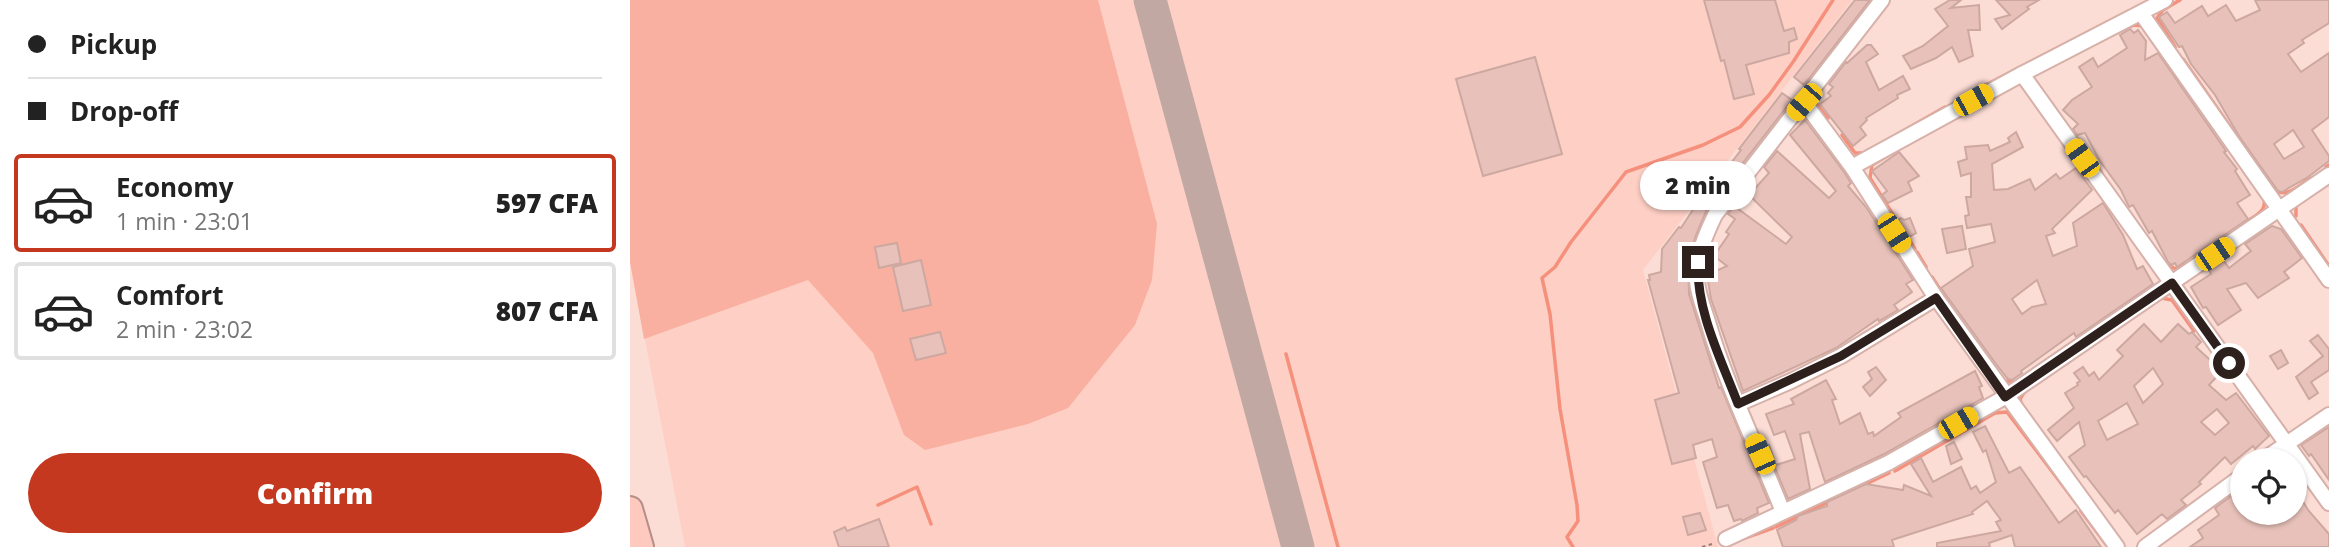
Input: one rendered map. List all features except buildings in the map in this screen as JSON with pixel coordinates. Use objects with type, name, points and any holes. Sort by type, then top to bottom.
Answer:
[{"type":"highway","points":[[630,509],[642,547]]},
{"type":"highway","points":[[630,520],[634,547]]},
{"type":"street","points":[[1783,512],[1715,344],[1700,297],[1698,262],[1703,239],[1734,188],[1882,0]]},
{"type":"street","points":[[1852,167],[2165,0]]},
{"type":"street","points":[[2141,13],[2329,280]]},
{"type":"street","points":[[2022,74],[2329,503]]},
{"type":"street","points":[[1804,102],[1852,167],[1936,298],[2005,397],[2117,547]]},
{"type":"street","points":[[1726,539],[1888,463],[2005,397],[2329,175]]},
{"type":"street","points":[[1738,404],[1841,356],[1936,298]]},
{"type":"street","points":[[2279,448],[2329,415]]},
{"type":"street","points":[[2146,547],[2230,485]]},
{"type":"shaded area","points":[[630,0],[1852,0],[1643,270],[1718,547],[685,547],[630,262]]},
{"type":"shaded area","points":[[630,0],[1098,0],[1157,224],[1152,280],[1135,325],[1068,408],[1028,424],[925,450],[904,435],[873,353],[808,280],[644,339],[630,262]]},
{"type":"waterway","points":[[1573,547],[1567,537],[1578,521],[1577,505],[1560,409],[1550,314],[1542,278],[1555,267],[1571,242],[1626,172],[1703,145],[1740,127],[1769,95],[1833,0]]},
{"type":"waterway","points":[[2175,47],[2157,18],[2163,10],[2180,0]]},
{"type":"waterway","points":[[1976,90],[2129,11]]},
{"type":"waterway","points":[[2112,35],[2134,25],[2143,26]]},
{"type":"waterway","points":[[2183,59],[2259,168]]},
{"type":"waterway","points":[[1812,99],[1828,118]]},
{"type":"waterway","points":[[1896,135],[1945,107]]},
{"type":"waterway","points":[[1842,135],[1855,153],[1866,153]]},
{"type":"waterway","points":[[1899,149],[1872,165],[1870,178],[1907,237]]},
{"type":"waterway","points":[[2273,189],[2288,192],[2310,178]]},
{"type":"waterway","points":[[2246,222],[2262,210],[2264,199]]},
{"type":"waterway","points":[[2296,204],[2296,216]]},
{"type":"waterway","points":[[2301,225],[2329,266]]},
{"type":"waterway","points":[[1908,238],[1915,249]]},
{"type":"waterway","points":[[1917,252],[1926,267]]},
{"type":"waterway","points":[[2166,264],[2176,269],[2185,264]]},
{"type":"waterway","points":[[1932,277],[1952,308]]},
{"type":"waterway","points":[[2161,298],[2172,300],[2194,331]]},
{"type":"waterway","points":[[2004,381],[2015,382],[2076,340]]},
{"type":"waterway","points":[[1286,354],[1338,547]]},
{"type":"waterway","points":[[2022,406],[2020,399],[2025,391]]},
{"type":"waterway","points":[[1895,471],[1995,413],[2007,412],[2076,503]]},
{"type":"waterway","points":[[1776,527],[1889,473]]},
{"type":"waterway","points":[[878,505],[917,487],[931,524]]},
{"type":"waterway","points":[[2081,511],[2108,547]]},
{"type":"waterway","points":[[1742,539],[1773,528]]},
{"type":"taxiway","points":[[1150,0],[1298,547]]},
{"type":"route","points":[[1698,262],[1700,297],[1738,404],[1791,382],[1841,356],[1936,298],[2005,397],[2172,283],[2229,363]]}]
